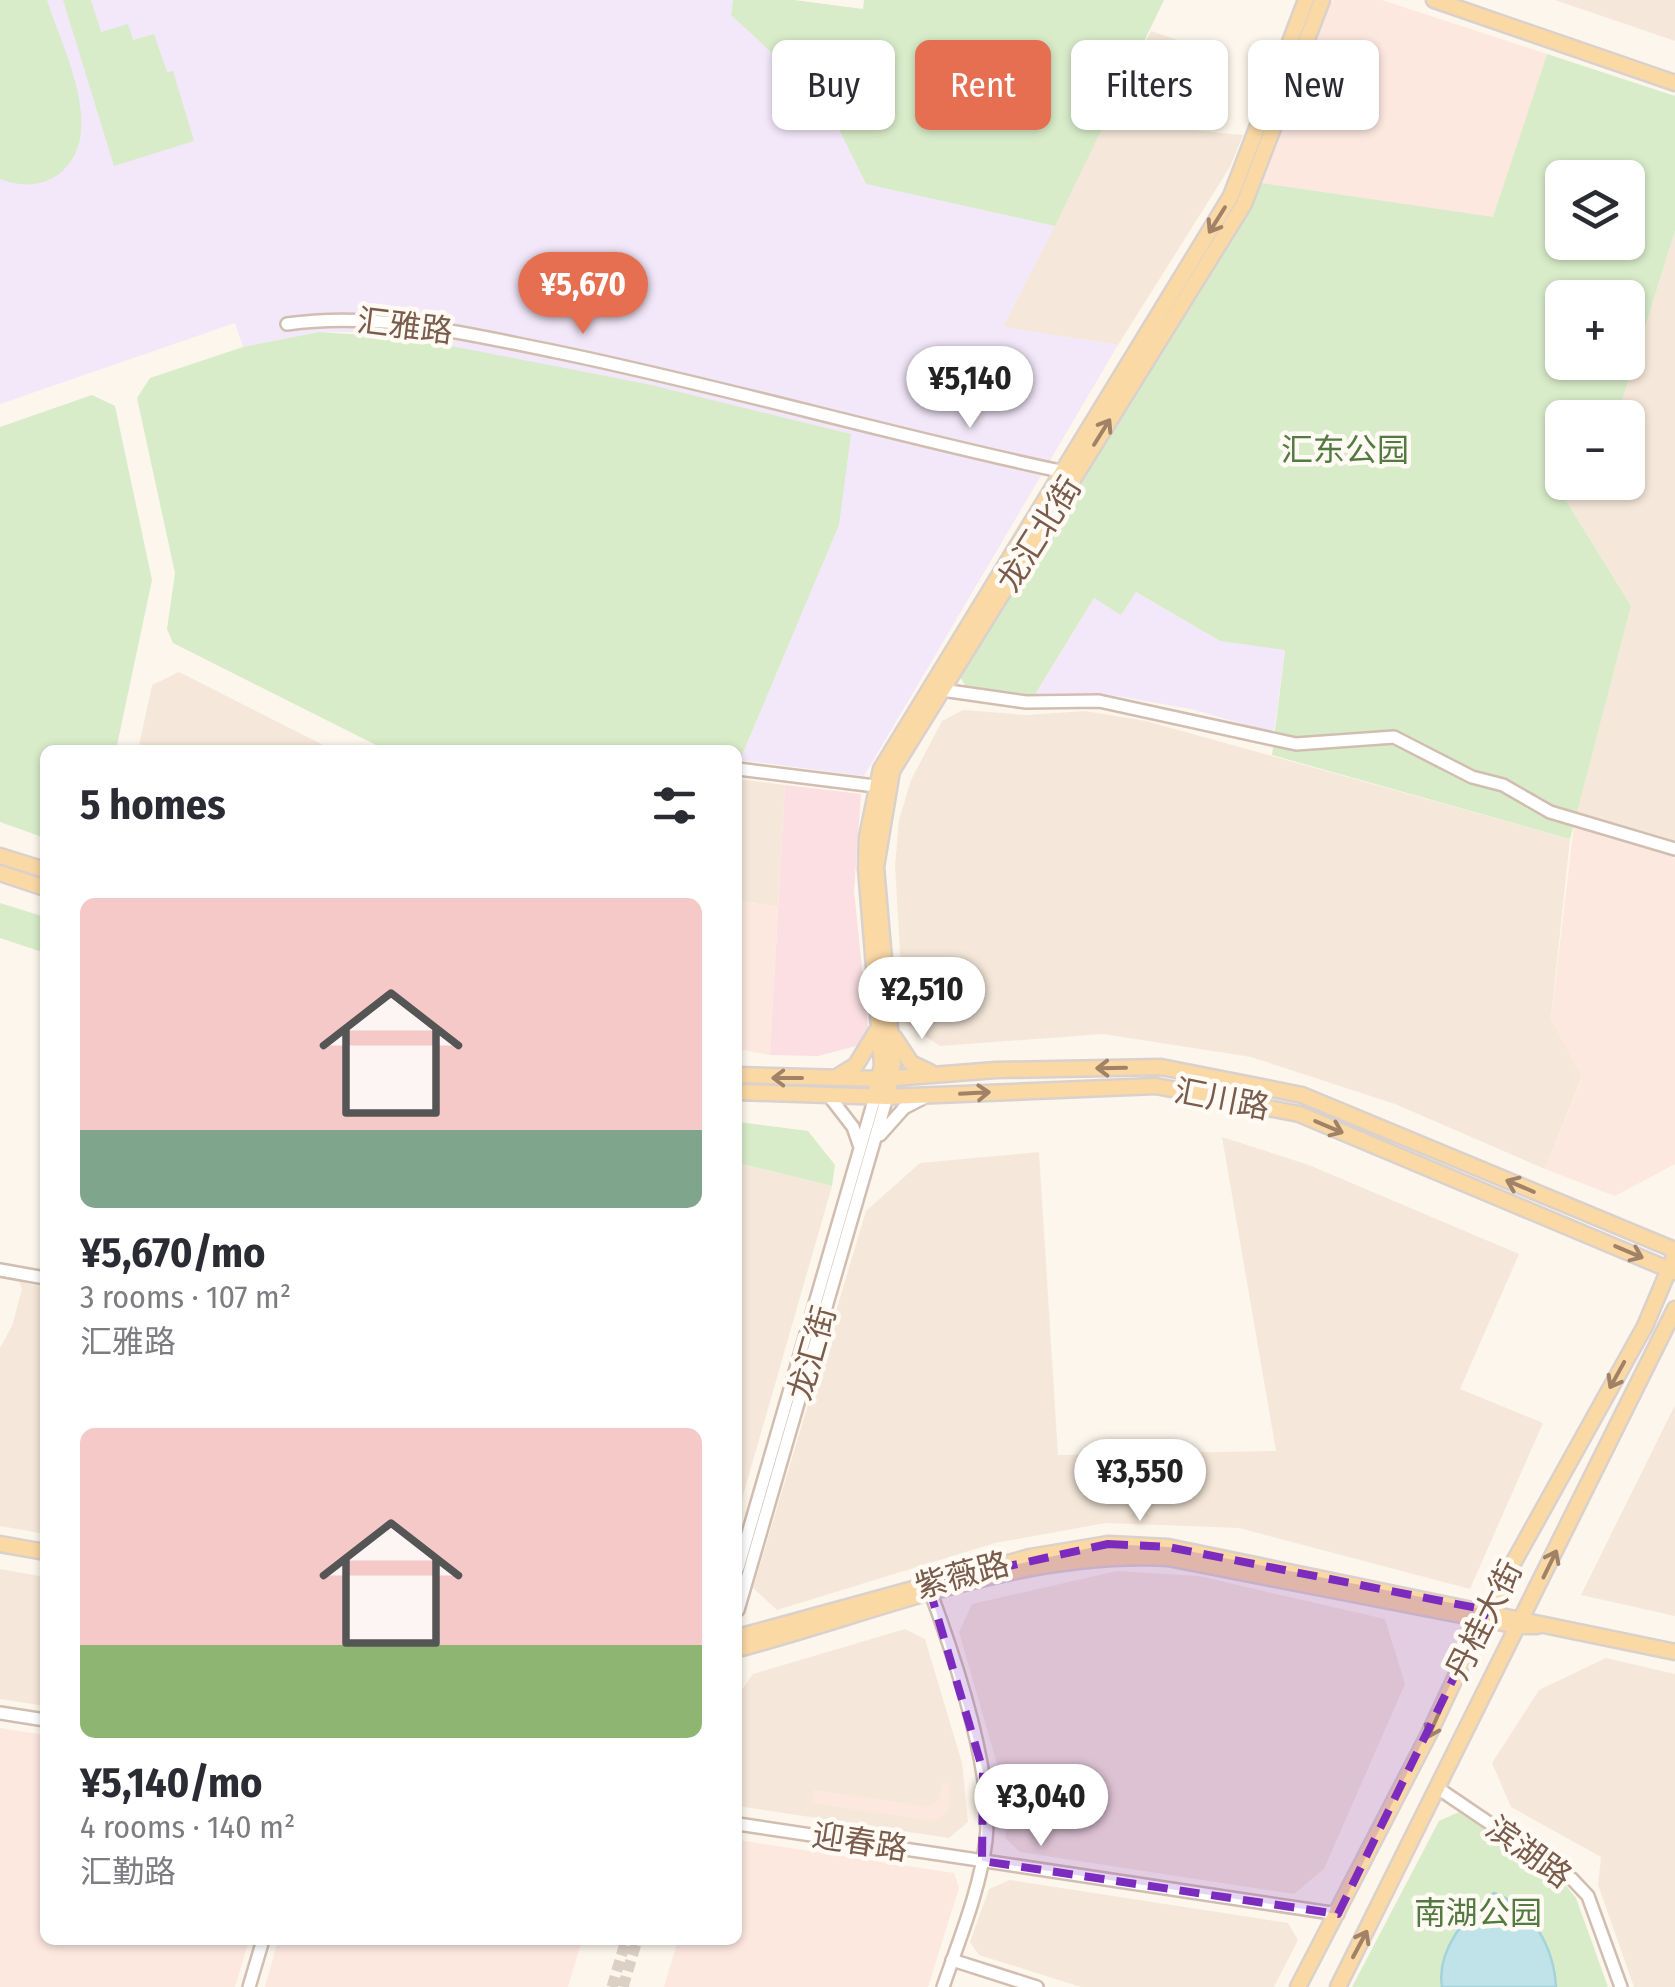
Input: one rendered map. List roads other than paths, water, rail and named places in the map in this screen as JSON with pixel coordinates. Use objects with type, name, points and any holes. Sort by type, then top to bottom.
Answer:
[{"type":"main road","name":"龙汇北街","points":[[884,1022],[866,868],[875,786],[907,722],[1231,196],[1306,0]]},
{"type":"main road","name":"龙汇北街","points":[[881,1097],[887,1078],[878,837],[892,771],[1244,204],[1322,0]]},
{"type":"main road","points":[[1434,0],[1675,83]]},
{"type":"main road","points":[[1463,0],[1675,72]]},
{"type":"main road","points":[[0,856],[40,868]]},
{"type":"main road","points":[[0,874],[40,886]]},
{"type":"main road","points":[[884,1022],[911,1063],[941,1074]]},
{"type":"main road","points":[[834,1078],[856,1065],[884,1022]]},
{"type":"main road","name":"汇川路","points":[[742,1074],[887,1078],[1161,1067],[1302,1096],[1674,1262]]},
{"type":"main road","name":"汇川路","points":[[742,1092],[881,1097],[1156,1086],[1299,1114],[1674,1262]]},
{"type":"main road","name":"丹桂大街","points":[[1298,1987],[1338,1914],[1484,1615],[1645,1326],[1674,1262]]},
{"type":"main road","points":[[1338,1987],[1675,1308]]},
{"type":"main road","points":[[0,1544],[40,1551]]},
{"type":"main road","name":"紫薇路","points":[[742,1649],[1030,1557],[1108,1544],[1168,1547],[1675,1652]]},
{"type":"main road","points":[[0,1552],[40,1559]]},
{"type":"main road","name":"紫薇路","points":[[742,1636],[930,1589]]},
{"type":"street","name":"汇雅路","points":[[287,324],[373,319],[434,327],[666,375],[872,430],[1060,471]]},
{"type":"street","points":[[942,690],[1026,702],[1098,701],[1190,717],[1296,744],[1394,737],[1472,777],[1502,785],[1550,812],[1675,848]]},
{"type":"street","points":[[742,769],[875,786]]},
{"type":"street","points":[[829,1096],[867,1147],[887,1123],[929,1095]]},
{"type":"street","name":"龙汇街","points":[[742,1596],[881,1097]]},
{"type":"street","name":"龙汇街","points":[[742,1555],[867,1147]]},
{"type":"street","points":[[0,1270],[40,1277]]},
{"type":"street","points":[[930,1589],[983,1771],[988,1809],[982,1861],[944,1987]]},
{"type":"street","points":[[0,1713],[40,1719]]},
{"type":"street","name":"滨湖路","points":[[1439,1789],[1572,1879],[1588,1896],[1621,1987]]},
{"type":"street","name":"迎春路","points":[[742,1825],[1338,1914]]},
{"type":"street","points":[[250,1987],[262,1945]]},
{"type":"street","points":[[952,1960],[1038,1987]]},
{"type":"water","points":[[1494,1893],[1519,1908],[1538,1931],[1551,1958],[1556,1987],[1442,1987],[1444,1960],[1456,1934]]},
{"type":"tunnel","points":[[612,1987],[625,1945]]},
{"type":"tunnel","points":[[623,1987],[636,1945]]},
{"type":"park label","name":"汇东公园","points":[[1345,450]]},
{"type":"park label","name":"南湖公园","points":[[1478,1913]]}]
